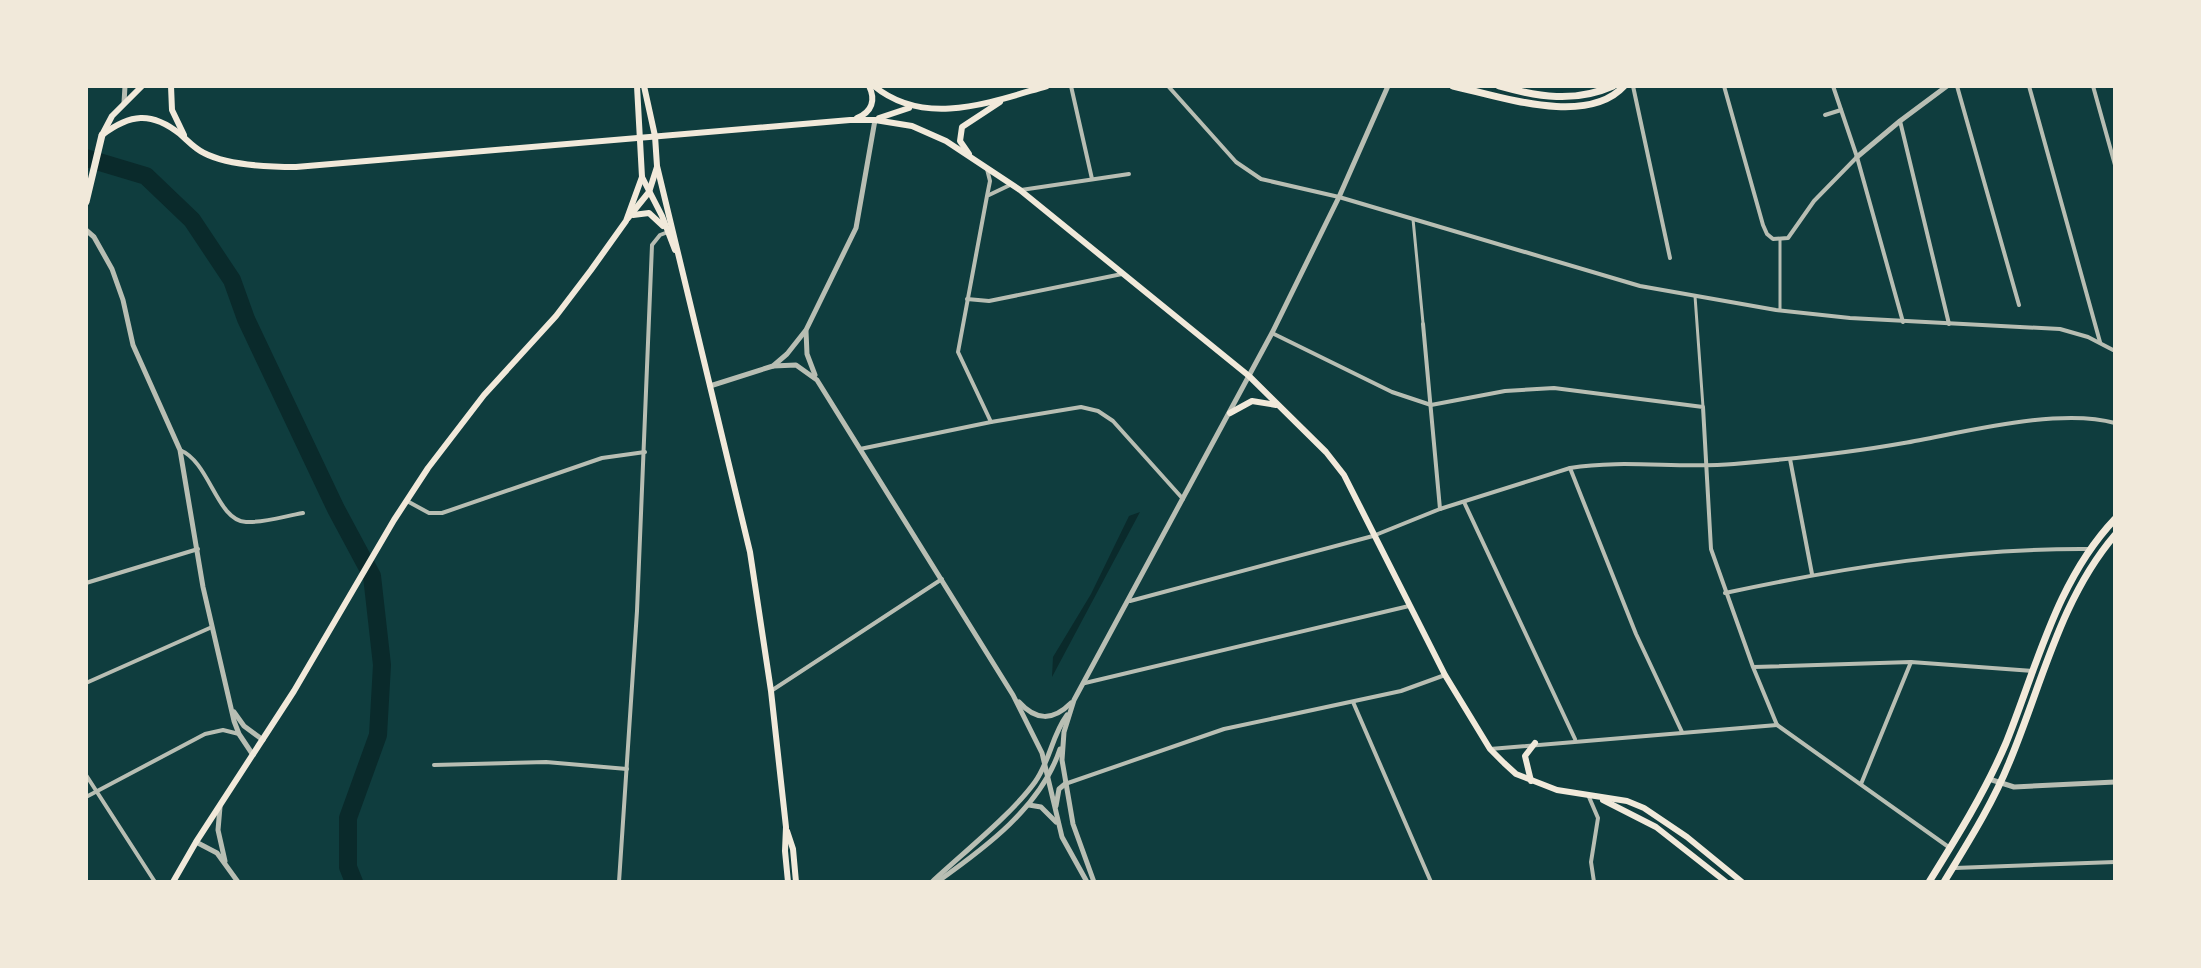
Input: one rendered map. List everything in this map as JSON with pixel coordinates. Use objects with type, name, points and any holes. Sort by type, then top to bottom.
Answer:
[{"type":"main road","points":[[87,199],[108,122],[142,86]]},
{"type":"main road","points":[[171,86],[172,110],[188,141]]},
{"type":"main road","points":[[637,86],[642,177],[682,268]]},
{"type":"main road","points":[[644,86],[655,136],[657,166],[750,552],[771,691],[786,827],[788,882]]},
{"type":"main road","points":[[850,120],[864,115],[871,108],[872,86]]},
{"type":"main road","points":[[872,86],[893,99],[938,110],[963,108],[1047,86]]},
{"type":"main road","points":[[1453,86],[1517,102],[1566,107],[1601,100],[1619,92],[1624,86]]},
{"type":"main road","points":[[1499,86],[1544,97],[1583,96],[1613,86]]},
{"type":"main road","points":[[971,157],[960,141],[962,127],[1012,96]]},
{"type":"main road","points":[[875,120],[896,110],[918,107]]},
{"type":"main road","points":[[102,135],[124,120],[142,118],[166,124],[204,153],[226,160],[296,167],[850,120],[875,120],[912,126],[946,141],[1020,190],[1249,376],[1336,463],[1445,675],[1490,749],[1516,774],[1589,797],[1627,801],[1644,808],[1687,837],[1742,882]]},
{"type":"main road","points":[[173,882],[346,605],[394,520],[451,436],[556,316],[649,192],[657,166]]},
{"type":"main road","points":[[629,218],[642,177]]},
{"type":"main road","points":[[629,218],[649,213],[668,232]]},
{"type":"main road","points":[[1230,413],[1252,401],[1279,406]]},
{"type":"main road","points":[[1929,882],[1989,779],[2067,585],[2090,549],[2115,519]]},
{"type":"main road","points":[[1944,882],[2000,784],[2080,584],[2115,535]]},
{"type":"main road","points":[[1531,781],[1525,756],[1535,743]]},
{"type":"main road","points":[[1601,799],[1656,827],[1726,882]]},
{"type":"main road","points":[[786,827],[793,849],[796,882]]},
{"type":"street","points":[[124,104],[125,86]]},
{"type":"street","points":[[1071,86],[1092,179]]},
{"type":"street","points":[[1168,86],[1247,171],[1270,182],[1339,197],[1640,286],[1780,310],[1903,322],[2052,328],[2078,333],[2115,351]]},
{"type":"street","points":[[934,882],[971,856],[1028,805],[1049,777],[1074,700],[1272,333],[1339,197],[1388,86]]},
{"type":"street","points":[[1633,86],[1670,258]]},
{"type":"street","points":[[1724,86],[1763,225],[1769,237],[1780,240],[1788,238],[1823,190],[1857,157],[1947,86]]},
{"type":"street","points":[[1833,86],[1857,157],[1903,322]]},
{"type":"street","points":[[1957,86],[2019,305]]},
{"type":"street","points":[[2029,86],[2101,343]]},
{"type":"street","points":[[2093,86],[2115,165]]},
{"type":"street","points":[[1825,115],[1841,110]]},
{"type":"street","points":[[773,366],[806,330],[856,228],[875,120]]},
{"type":"street","points":[[1900,121],[1949,324]]},
{"type":"street","points":[[987,169],[990,181],[958,352],[991,422]]},
{"type":"street","points":[[1020,190],[1129,174]]},
{"type":"street","points":[[987,196],[1012,184]]},
{"type":"street","points":[[1413,219],[1440,509]]},
{"type":"street","points":[[86,230],[94,237],[112,269],[133,345],[180,450],[212,627],[231,708],[239,734],[253,755]]},
{"type":"street","points":[[619,882],[645,452],[652,245],[660,235],[668,232]]},
{"type":"street","points":[[1780,240],[1780,310]]},
{"type":"street","points":[[966,299],[989,301],[1122,274]]},
{"type":"street","points":[[1695,296],[1711,549],[1777,725],[1950,848]]},
{"type":"street","points":[[806,330],[807,354],[817,380],[1013,695],[1037,741],[1046,765],[1058,825],[1066,847],[1087,882]]},
{"type":"street","points":[[1272,333],[1392,392],[1431,405],[1505,391],[1554,388],[1703,407]]},
{"type":"street","points":[[710,386],[773,366],[796,365],[817,380]]},
{"type":"street","points":[[860,449],[1081,407],[1098,411],[1113,421],[1183,500]]},
{"type":"street","points":[[1130,601],[1373,536],[1440,509],[1589,464],[1707,466],[1856,451],[2023,423],[2073,418],[2115,423]]},
{"type":"street","points":[[180,450],[198,463],[227,511],[237,520],[249,522],[303,513]]},
{"type":"street","points":[[407,501],[429,513],[442,513],[602,458],[645,452]]},
{"type":"street","points":[[1790,459],[1812,574]]},
{"type":"street","points":[[1570,468],[1636,634],[1682,732]]},
{"type":"street","points":[[1464,502],[1576,740]]},
{"type":"street","points":[[2106,546],[2115,550]]},
{"type":"street","points":[[86,583],[198,549]]},
{"type":"street","points":[[1725,593],[1812,574],[1938,555],[2027,549],[2090,549]]},
{"type":"street","points":[[771,691],[942,579]]},
{"type":"street","points":[[1085,683],[1409,606]]},
{"type":"street","points":[[86,683],[212,627]]},
{"type":"street","points":[[1753,667],[1911,662],[2035,671]]},
{"type":"street","points":[[1861,784],[1911,662]]},
{"type":"street","points":[[1056,815],[1057,793],[1060,786],[1065,784],[1224,729],[1401,691],[1445,675]]},
{"type":"street","points":[[1013,695],[1027,710],[1045,718],[1058,714],[1074,700]]},
{"type":"street","points":[[1353,702],[1431,882]]},
{"type":"street","points":[[231,708],[244,726],[263,740]]},
{"type":"street","points":[[934,882],[1028,791],[1046,765],[1059,729],[1070,711]]},
{"type":"street","points":[[1490,749],[1777,725]]},
{"type":"street","points":[[86,797],[205,734],[223,730],[239,734]]},
{"type":"street","points":[[1061,744],[1073,824],[1094,882]]},
{"type":"street","points":[[434,765],[546,762],[628,769]]},
{"type":"street","points":[[86,775],[155,882]]},
{"type":"street","points":[[1989,779],[2014,787],[2115,782]]},
{"type":"street","points":[[1589,797],[1598,818],[1591,862],[1594,882]]},
{"type":"street","points":[[222,802],[218,826],[225,861]]},
{"type":"street","points":[[1028,805],[1041,807],[1058,825]]},
{"type":"street","points":[[196,842],[217,853],[238,882]]},
{"type":"street","points":[[1952,868],[2115,862]]},
{"type":"water","points":[[1140,512],[1052,677],[1053,657],[1091,594],[1129,516]]},
{"type":"waterway","points":[[86,158],[146,176],[192,220],[232,280],[246,319],[336,509],[372,576],[382,665],[378,735],[348,818],[348,867],[354,882]]}]
